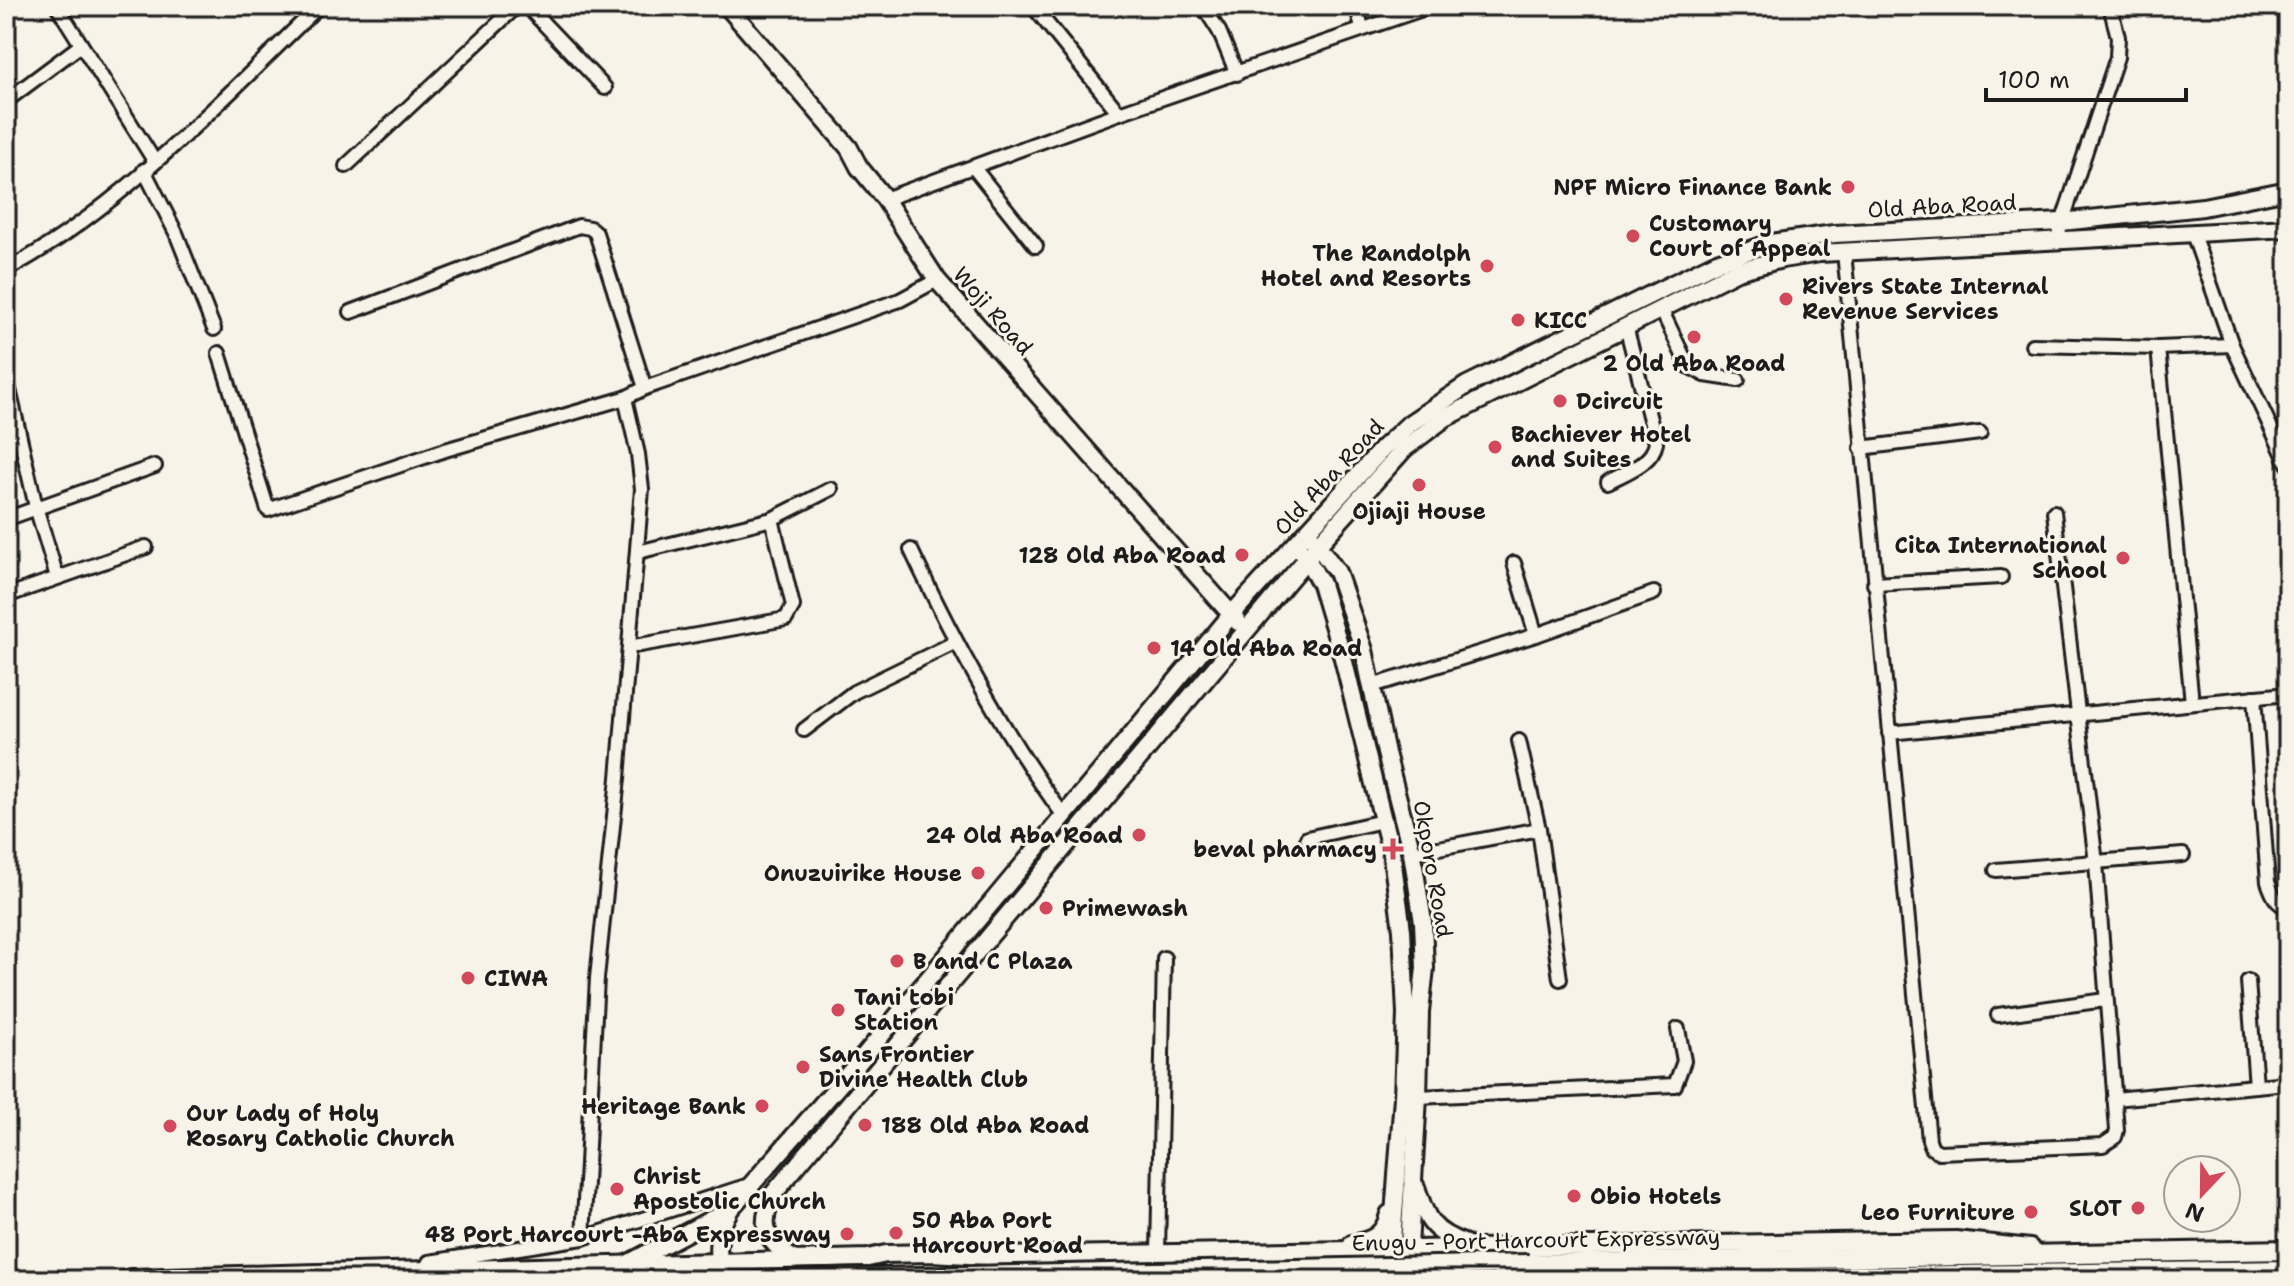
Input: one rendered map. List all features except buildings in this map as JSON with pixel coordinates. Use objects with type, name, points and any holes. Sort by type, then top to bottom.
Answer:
[{"type":"highway","name":"Enugu - Port Harcourt Expressway","points":[[784,1280],[2288,1250]]},
{"type":"highway","name":"Enugu - Port Harcourt Expressway","points":[[1637,1280],[2111,1277],[2288,1270]]},
{"type":"main road","name":"Woji Road","points":[[727,6],[849,148],[937,280],[1245,630]]},
{"type":"main road","name":"Old Aba Road","points":[[794,1260],[781,1251],[766,1229],[764,1219],[774,1193],[1245,630],[1383,448],[1436,404],[1467,385],[1717,262],[1771,243],[1800,237],[2061,222],[2203,207],[2288,190]]},
{"type":"main road","name":"Old Aba Road","points":[[722,1280],[717,1260],[719,1232],[730,1209],[866,1054],[1231,615],[1308,545],[1405,448],[1445,418],[1626,326],[1751,267],[1790,257],[2288,228]]},
{"type":"main road","name":"Okporo Road","points":[[1308,545],[1343,587],[1364,650],[1412,853],[1424,937],[1418,1097],[1405,1183]]},
{"type":"main road","name":"Okporo Road","points":[[1308,545],[1335,628],[1398,895],[1405,965],[1405,1183],[1401,1249],[1407,1280]]},
{"type":"main road","points":[[1405,1183],[1432,1225],[1450,1238],[1478,1248]]},
{"type":"main road","points":[[1322,1250],[1376,1237],[1387,1223],[1405,1183]]},
{"type":"main road","points":[[627,1264],[730,1209]]},
{"type":"main road","points":[[125,1280],[717,1260],[868,1258],[886,1254],[987,1256],[1956,1240],[2084,1255]]},
{"type":"main road","name":"Okporo Road","points":[[1389,1280],[1401,1249]]},
{"type":"main road","points":[[868,1258],[909,1265],[923,1275],[924,1280]]},
{"type":"main road","points":[[2026,1280],[2059,1275]]},
{"type":"street","points":[[57,6],[150,166],[214,329]]},
{"type":"street","points":[[6,270],[67,232],[150,166],[319,6]]},
{"type":"street","points":[[346,166],[517,6]]},
{"type":"street","points":[[527,6],[605,88]]},
{"type":"street","points":[[1033,6],[1119,113]]},
{"type":"street","points":[[1203,6],[1219,31],[1237,74]]},
{"type":"street","points":[[1357,6],[1362,29]]},
{"type":"street","points":[[885,199],[1119,113],[1431,6]]},
{"type":"street","points":[[2056,241],[2117,57],[2118,37],[2110,6]]},
{"type":"street","points":[[6,101],[81,45]]},
{"type":"street","points":[[974,168],[1036,246]]},
{"type":"street","points":[[351,312],[579,226],[590,228],[596,233],[645,388]]},
{"type":"street","points":[[2193,234],[2232,345],[2288,464]]},
{"type":"street","points":[[1844,252],[1929,1140],[1932,1148],[1939,1152],[2103,1145],[2115,1137],[2117,1130],[2096,863],[2054,512]]},
{"type":"street","points":[[219,353],[268,510],[445,450],[625,398],[645,388],[900,300],[937,280]]},
{"type":"street","points":[[1661,309],[1688,366],[1705,375],[1738,380]]},
{"type":"street","points":[[1608,482],[1649,459],[1656,443],[1626,326]]},
{"type":"street","points":[[2032,345],[2158,348],[2232,345]]},
{"type":"street","points":[[2158,348],[2192,703]]},
{"type":"street","points":[[6,376],[36,507],[57,577]]},
{"type":"street","points":[[583,1238],[597,978],[638,552],[641,472],[625,398]]},
{"type":"street","points":[[1861,448],[1980,433]]},
{"type":"street","points":[[6,519],[155,466]]},
{"type":"street","points":[[638,552],[772,519],[831,489]]},
{"type":"street","points":[[629,647],[786,619],[793,606],[772,519]]},
{"type":"street","points":[[6,596],[146,547]]},
{"type":"street","points":[[911,550],[956,642],[1009,734],[1064,816]]},
{"type":"street","points":[[1514,563],[1536,635]]},
{"type":"street","points":[[1874,584],[2001,577]]},
{"type":"street","points":[[1372,686],[1536,635],[1654,593]]},
{"type":"street","points":[[804,730],[854,692],[956,642]]},
{"type":"street","points":[[1889,733],[2288,694]]},
{"type":"street","points":[[2254,697],[2268,882],[2274,898],[2282,906],[2288,907]]},
{"type":"street","points":[[1519,741],[1539,829],[1560,979]]},
{"type":"street","points":[[1307,838],[1383,821]]},
{"type":"street","points":[[1412,853],[1539,829]]},
{"type":"street","points":[[1996,870],[2183,855]]},
{"type":"street","points":[[1158,1253],[1164,958]]},
{"type":"street","points":[[2248,981],[2256,1086]]},
{"type":"street","points":[[1998,1015],[2105,1000]]},
{"type":"street","points":[[1418,1097],[1675,1085],[1684,1061],[1678,1029]]},
{"type":"street","points":[[2114,1099],[2288,1083]]},
{"type":"street","points":[[425,1270],[429,1262],[583,1238],[752,1184]]},
{"type":"place","name":"NPF Micro Finance Bank","points":[[1848,187]]},
{"type":"place","name":"Customary Court of Appeal","points":[[1633,236]]},
{"type":"place","name":"The Randolph Hotel and Resorts","points":[[1487,266]]},
{"type":"place","name":"Rivers State Internal Revenue Services","points":[[1786,299]]},
{"type":"place","name":"KICC","points":[[1518,320]]},
{"type":"place","name":"2 Old Aba Road","points":[[1694,337]]},
{"type":"place","name":"Dcircuit","points":[[1560,401]]},
{"type":"place","name":"Bachiever Hotel and Suites","points":[[1495,447]]},
{"type":"place","name":"Ojiaji House","points":[[1419,485]]},
{"type":"place","name":"128 Old Aba Road","points":[[1242,555]]},
{"type":"place","name":"Cita International School","points":[[2123,558]]},
{"type":"place","name":"14 Old Aba Road","points":[[1154,648]]},
{"type":"place","name":"24 Old Aba Road","points":[[1139,835]]},
{"type":"place","name":"beval pharmacy","points":[[1393,849]]},
{"type":"place","name":"Onuzuirike House","points":[[978,873]]},
{"type":"place","name":"Primewash","points":[[1046,908]]},
{"type":"place","name":"B and C Plaza","points":[[897,961]]},
{"type":"place","name":"CIWA","points":[[468,978]]},
{"type":"place","name":"Tani tobi Station","points":[[838,1010]]},
{"type":"place","name":"Sans Frontier Divine Health Club","points":[[803,1067]]},
{"type":"place","name":"Heritage Bank","points":[[762,1106]]},
{"type":"place","name":"188 Old Aba Road","points":[[865,1125]]},
{"type":"place","name":"Our Lady of Holy Rosary Catholic Church","points":[[170,1126]]},
{"type":"place","name":"Christ Apostolic Church","points":[[617,1189]]},
{"type":"place","name":"Obio Hotels","points":[[1574,1196]]},
{"type":"place","name":"SLOT","points":[[2138,1208]]},
{"type":"place","name":"Leo Furniture","points":[[2031,1212]]},
{"type":"place","name":"50 Aba Port Harcourt Road","points":[[896,1233]]},
{"type":"place","name":"48 Port Harcourt -Aba Expressway","points":[[847,1234]]}]
